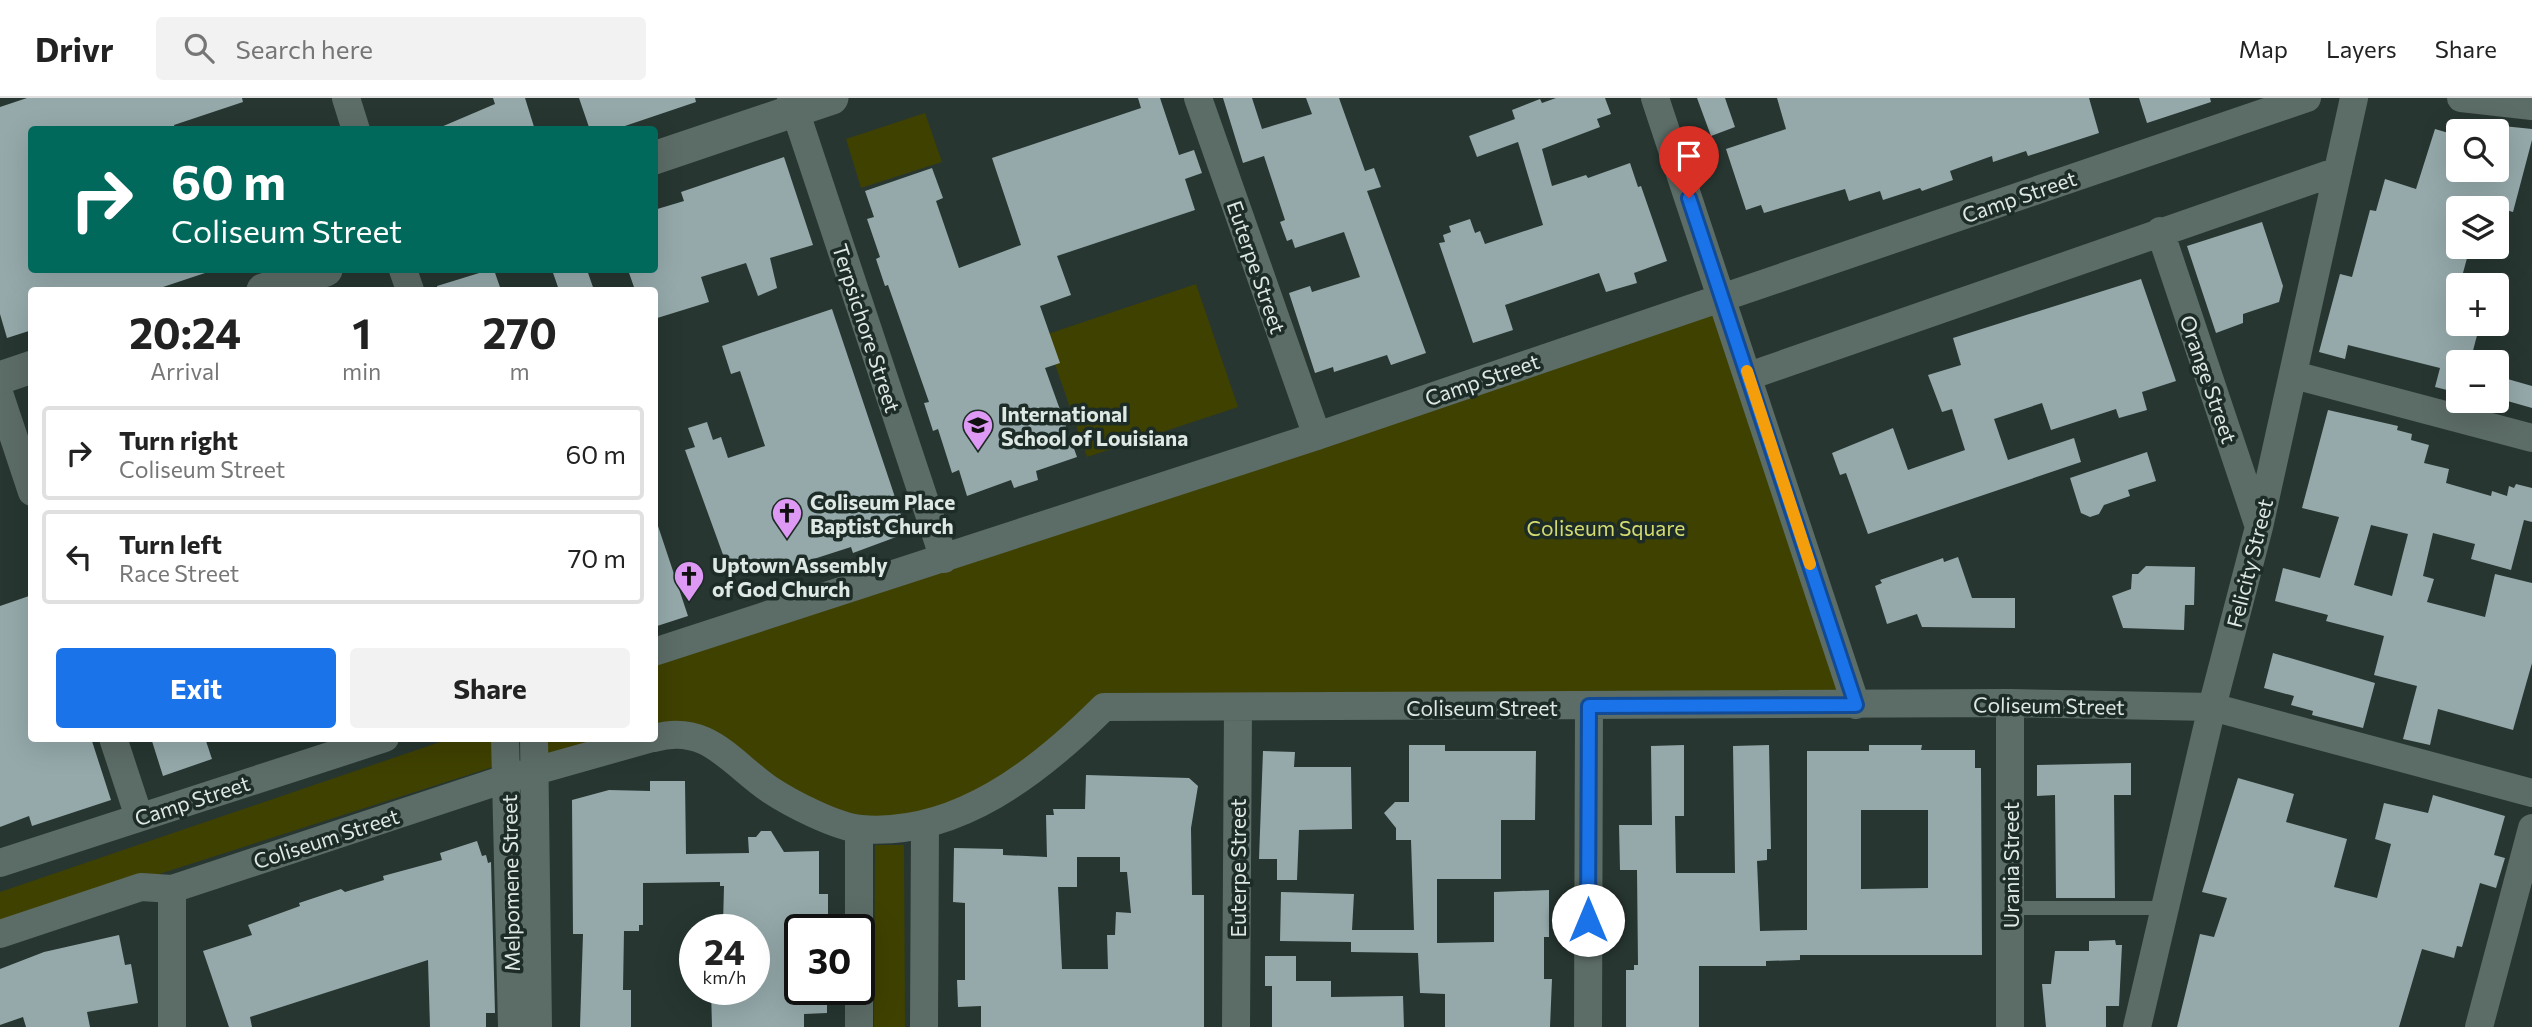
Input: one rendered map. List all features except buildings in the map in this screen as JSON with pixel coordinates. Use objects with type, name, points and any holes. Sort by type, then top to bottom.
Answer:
[{"type":"street","points":[[346,98],[355,126]]},
{"type":"street","points":[[658,156],[793,104],[832,98]]},
{"type":"street","name":"Euterpe Street","points":[[1198,98],[1317,436]]},
{"type":"street","points":[[1655,98],[1856,705]]},
{"type":"street","name":"Camp Street","points":[[658,651],[1317,436],[2307,98]]},
{"type":"street","name":"Felicity Street","points":[[2137,1027],[2212,708],[2259,527],[2354,98]]},
{"type":"street","points":[[2461,98],[2532,106]]},
{"type":"street","name":"Terpsichore Street","points":[[793,104],[944,559]]},
{"type":"street","points":[[1749,376],[2338,171]]},
{"type":"street","name":"Orange Street","points":[[2160,231],[2259,527]]},
{"type":"street","points":[[272,287],[317,273]]},
{"type":"street","points":[[0,378],[28,369]]},
{"type":"street","points":[[2294,375],[2532,438]]},
{"type":"street","points":[[0,396],[28,480]]},
{"type":"street","name":"Coliseum Street","points":[[658,737],[668,734],[692,735],[718,747],[770,790],[824,818],[859,830],[925,825],[978,805],[1061,750],[1104,707],[2010,704],[2212,708],[2532,793]]},
{"type":"street","name":"Urania Street","points":[[2010,704],[2010,1027]]},
{"type":"street","points":[[1588,1027],[1589,706]]},
{"type":"street","name":"Euterpe Street","points":[[1236,1027],[1238,708]]},
{"type":"street","points":[[114,742],[139,817]]},
{"type":"street","name":"Camp Street","points":[[0,863],[373,742]]},
{"type":"street","name":"Melpomene Street","points":[[507,742],[521,775],[538,1027]]},
{"type":"street","name":"Melpomene Street","points":[[512,1027],[521,775],[533,742]]},
{"type":"street","name":"Coliseum Street","points":[[0,934],[141,887],[172,889],[521,775],[639,742]]},
{"type":"street","points":[[924,1027],[925,825]]},
{"type":"street","points":[[2479,1027],[2532,828]]},
{"type":"street","points":[[859,830],[859,914]]},
{"type":"street","points":[[172,889],[172,1027]]},
{"type":"street","points":[[859,1005],[859,1027]]},
{"type":"lane","points":[[2010,908],[2165,908]]},
{"type":"green space","points":[[925,113],[942,162],[861,188],[846,139]]},
{"type":"green space","points":[[1196,284],[1238,407],[1087,457],[1045,335]]},
{"type":"green space","name":"Coliseum Square","points":[[1723,297],[1856,705],[1104,707],[978,805],[859,829],[718,747],[658,738],[658,651]]},
{"type":"green space","points":[[440,742],[498,742],[499,765],[0,925],[0,892]]},
{"type":"green space","points":[[534,742],[641,742],[534,771]]},
{"type":"green space","points":[[875,845],[904,845],[905,1027],[874,1027]]},
{"type":"slow traffic","points":[[1747,371],[1810,564]]},
{"type":"place","name":"International School of Louisiana","points":[[978,452]]},
{"type":"place","name":"Coliseum Place Baptist Church","points":[[787,540]]},
{"type":"place","name":"Uptown Assembly of God Church","points":[[689,603]]},
{"type":"route","points":[[1588,920],[1589,706],[1856,705],[1689,198]]}]
